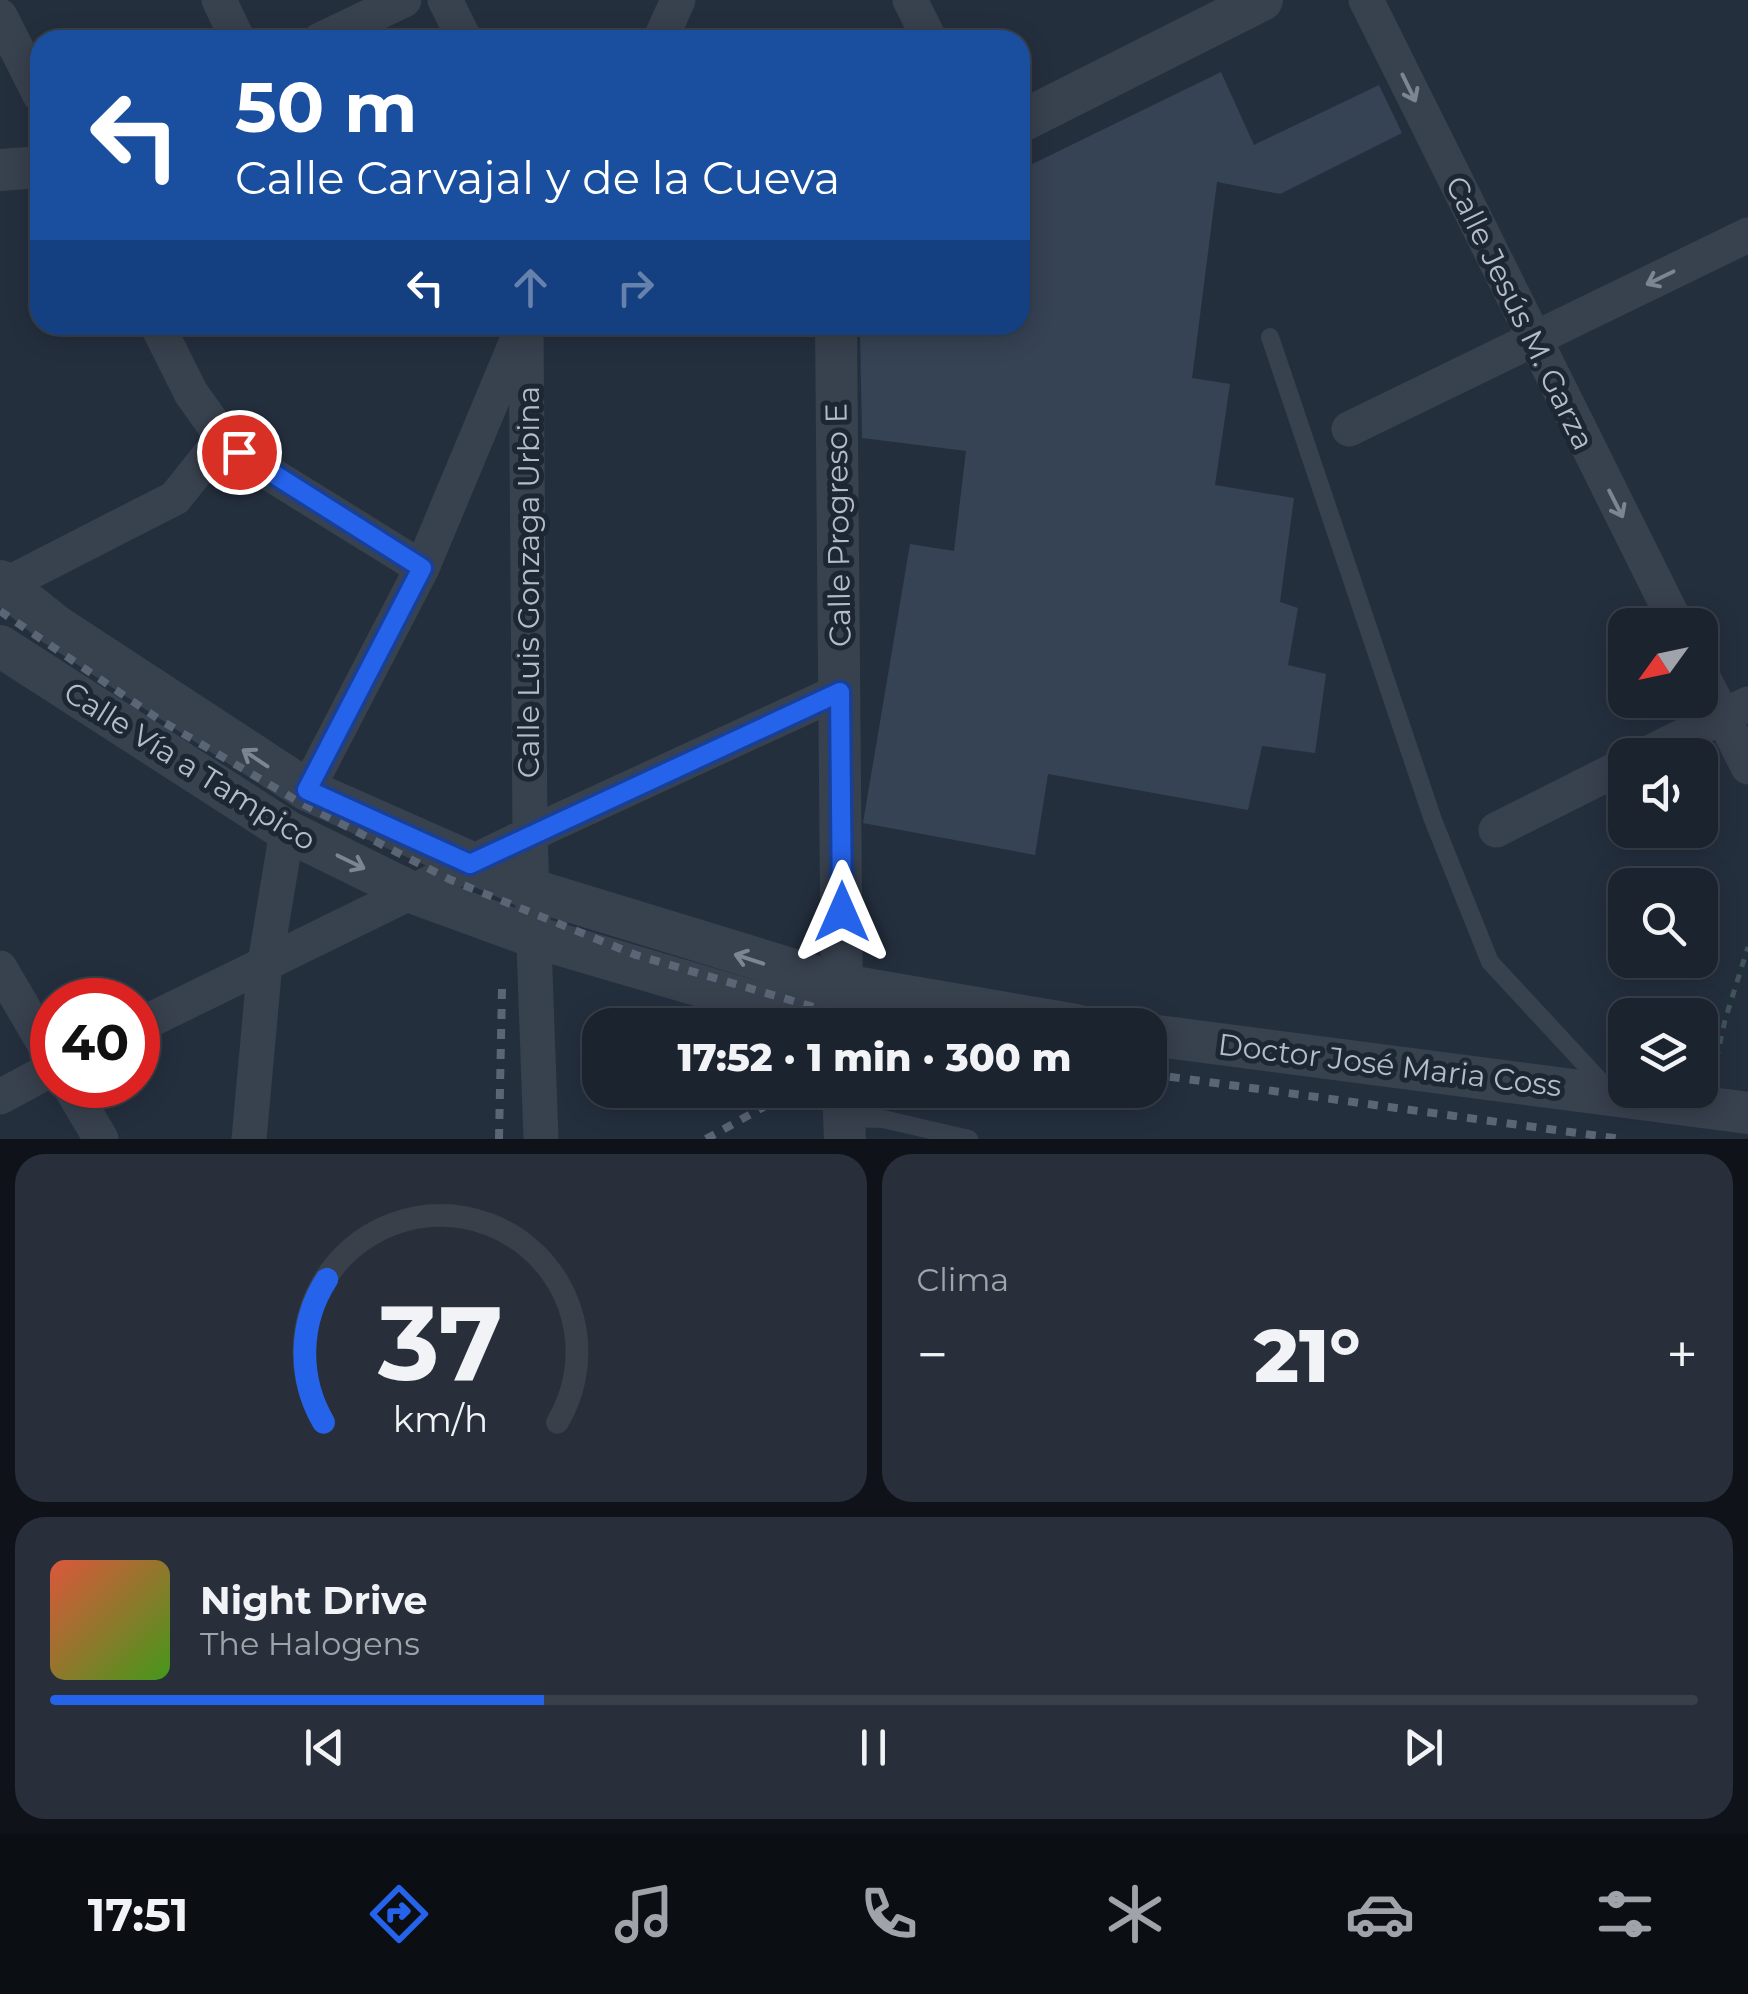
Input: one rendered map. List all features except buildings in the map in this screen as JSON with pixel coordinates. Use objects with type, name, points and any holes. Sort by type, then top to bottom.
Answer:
[{"type":"street","points":[[219,0],[233,30]]},
{"type":"street","points":[[341,30],[404,0]]},
{"type":"street","points":[[445,0],[460,30]]},
{"type":"street","points":[[664,30],[678,0]]},
{"type":"street","points":[[910,0],[925,30]]},
{"type":"street","points":[[1030,117],[1262,0]]},
{"type":"street","name":"Calle Jesús M. Garza","points":[[1366,0],[1668,608]]},
{"type":"street","points":[[0,16],[30,74]]},
{"type":"street","points":[[0,170],[30,167]]},
{"type":"street","points":[[1349,429],[1748,235]]},
{"type":"street","points":[[162,335],[191,393],[223,438],[256,465],[422,568]]},
{"type":"street","points":[[307,790],[422,568],[521,335]]},
{"type":"street","name":"Calle Luis Gonzaga Urbina","points":[[525,335],[530,834],[541,1139]]},
{"type":"street","name":"Calle Progreso E","points":[[836,335],[842,1008]]},
{"type":"street","points":[[2,583],[174,498],[223,438]]},
{"type":"street","name":"Calle Vía a Tampico","points":[[2,583],[55,624],[307,790],[470,864],[834,1008]]},
{"type":"street","name":"Calle Vía a Tampico","points":[[0,646],[287,831],[411,892],[534,937],[776,1008]]},
{"type":"street","points":[[1718,691],[1735,710],[1748,767]]},
{"type":"street","points":[[160,1015],[530,834],[840,692]]},
{"type":"street","points":[[1679,738],[1735,710]]},
{"type":"street","points":[[1496,830],[1608,774]]},
{"type":"street","points":[[249,1139],[265,963],[287,831]]},
{"type":"street","points":[[0,968],[30,1019]]},
{"type":"street","name":"Doctor José Maria Coss","points":[[1167,1037],[1608,1093]]},
{"type":"street","points":[[0,1097],[30,1081]]},
{"type":"street","points":[[83,1108],[102,1139]]},
{"type":"lane","points":[[1270,337],[1426,802],[1490,962],[1608,1090]]},
{"type":"lane","points":[[844,1116],[884,1119],[969,1139]]},
{"type":"path","points":[[1727,1110],[1725,1020],[1748,947]]},
{"type":"railway","points":[[0,611],[160,720],[301,803],[451,880],[636,955],[817,1008]]},
{"type":"railway","points":[[499,1139],[502,989]]},
{"type":"railway","points":[[1167,1076],[1621,1139]]},
{"type":"railway","points":[[706,1139],[762,1108]]},
{"type":"route","points":[[239,452],[422,568],[307,790],[470,864],[840,692],[842,912]]}]
